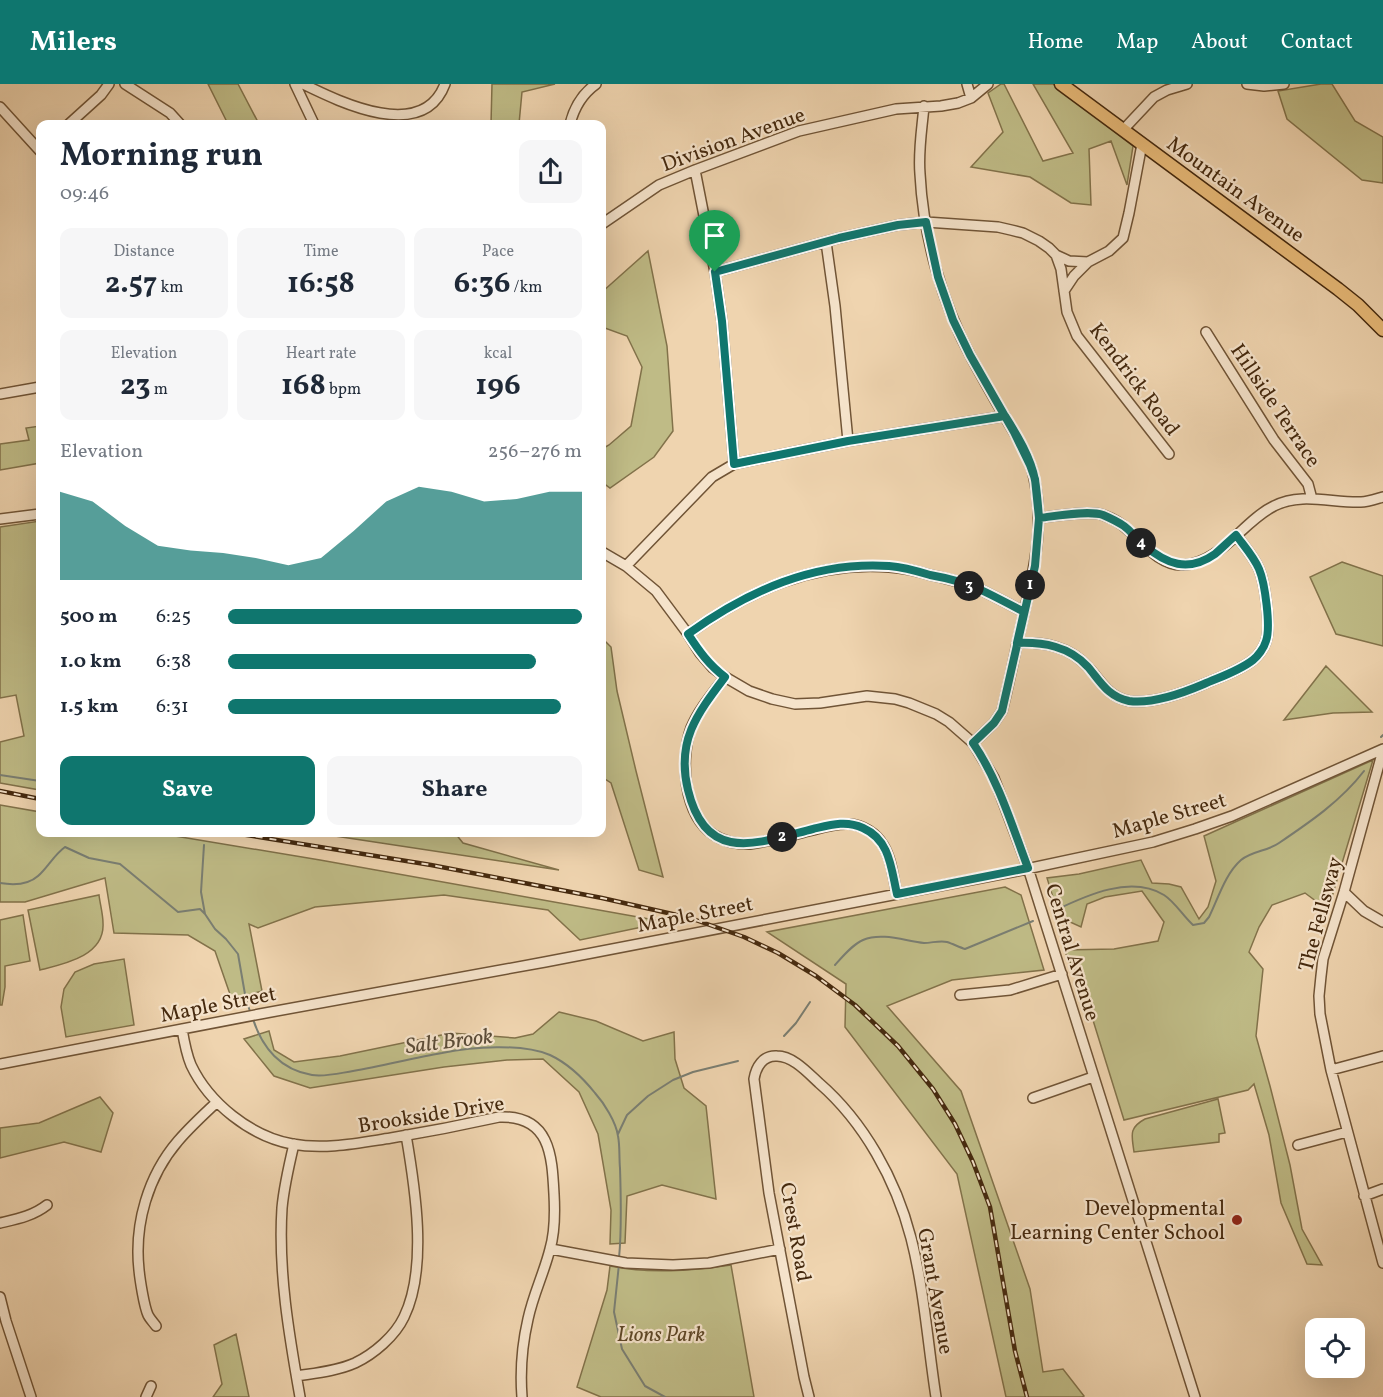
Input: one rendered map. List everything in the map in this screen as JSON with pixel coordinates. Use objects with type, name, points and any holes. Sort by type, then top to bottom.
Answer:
[{"type":"main road","name":"Mountain Avenue","points":[[1061,84],[1338,289],[1365,311],[1383,330]]},
{"type":"street","points":[[73,120],[101,95],[109,84]]},
{"type":"street","points":[[125,84],[170,113],[176,120]]},
{"type":"street","points":[[295,84],[312,120]]},
{"type":"street","points":[[303,84],[359,109],[400,115],[416,112],[428,106],[436,100],[445,84]]},
{"type":"street","points":[[571,120],[578,102],[596,84]]},
{"type":"street","points":[[968,84],[971,98]]},
{"type":"street","name":"Division Avenue","points":[[606,221],[659,185],[800,131],[896,109],[958,103],[971,98],[988,84]]},
{"type":"street","points":[[1123,130],[1154,97],[1186,84]]},
{"type":"street","points":[[1247,84],[1264,86],[1284,84]]},
{"type":"street","points":[[924,106],[919,153],[920,174],[926,222],[938,277],[953,320],[970,355],[1030,465],[1035,479],[1039,518],[1035,566],[1002,711],[994,723],[973,743]]},
{"type":"street","points":[[0,107],[36,147]]},
{"type":"street","points":[[1064,291],[1074,276],[1088,262],[1109,251],[1123,238],[1142,144]]},
{"type":"street","points":[[695,170],[722,321],[734,464]]},
{"type":"street","points":[[715,272],[839,238],[898,225],[926,222],[1011,230],[1039,241],[1056,255],[1069,261],[1088,262]]},
{"type":"street","points":[[826,242],[837,317],[848,441]]},
{"type":"street","name":"Kendrick Road","points":[[1056,255],[1061,269],[1067,312],[1077,336],[1169,454]]},
{"type":"street","name":"Hillside Terrace","points":[[1206,332],[1274,440],[1308,484],[1311,499]]},
{"type":"street","points":[[0,394],[36,388]]},
{"type":"street","points":[[626,566],[712,477],[734,464],[848,441],[1005,416]]},
{"type":"street","points":[[1039,518],[1093,513],[1102,515],[1125,526],[1158,557],[1182,565],[1199,562],[1214,555],[1260,514],[1276,505],[1288,501],[1311,499],[1361,502],[1383,497]]},
{"type":"street","points":[[0,519],[36,514]]},
{"type":"street","points":[[1017,643],[1046,644],[1068,652],[1087,666],[1109,692],[1131,701],[1176,695],[1229,673],[1258,654],[1266,642],[1268,627],[1259,569],[1236,535]]},
{"type":"street","name":"Central Avenue","points":[[606,554],[626,566],[656,591],[713,668],[749,691],[795,704],[867,696],[896,699],[936,714],[973,743],[997,787],[1028,868],[1195,1397]]},
{"type":"street","points":[[688,634],[739,601],[787,580],[808,573],[869,566],[892,567],[951,579],[978,589],[1024,612]]},
{"type":"street","points":[[725,677],[696,717],[686,747],[687,789],[693,808],[702,823],[714,835],[740,844],[750,844],[834,824],[856,825],[872,832],[884,846],[897,894]]},
{"type":"street","name":"Maple Street","points":[[0,1064],[545,962],[1153,842],[1232,816],[1383,749]]},
{"type":"street","name":"The Fellsway","points":[[1383,749],[1323,959],[1319,996],[1324,1039],[1331,1070],[1383,1263]]},
{"type":"street","points":[[1344,892],[1364,911],[1383,922]]},
{"type":"street","points":[[960,995],[1010,990],[1062,974]]},
{"type":"street","name":"Brookside Drive","points":[[182,1029],[187,1053],[194,1070],[218,1102],[241,1122],[255,1130],[294,1144],[341,1146],[406,1136],[499,1117],[518,1119],[535,1127],[544,1138],[551,1156],[555,1206],[554,1233],[528,1318],[522,1351],[520,1378],[522,1397]]},
{"type":"street","name":"Grant Avenue","points":[[755,1073],[765,1059],[778,1055],[804,1070],[850,1115],[887,1173],[905,1218],[916,1259],[936,1397]]},
{"type":"street","points":[[1331,1070],[1383,1056]]},
{"type":"street","name":"Crest Road","points":[[755,1073],[769,1193],[809,1397]]},
{"type":"street","points":[[1033,1098],[1093,1077]]},
{"type":"street","points":[[156,1326],[148,1314],[140,1278],[138,1242],[144,1207],[166,1157],[180,1138],[218,1102]]},
{"type":"street","points":[[1298,1145],[1347,1132]]},
{"type":"street","points":[[297,1376],[342,1368],[366,1357],[395,1331],[406,1313],[414,1287],[417,1262],[416,1197],[406,1136]]},
{"type":"street","points":[[294,1144],[286,1177],[281,1237],[283,1278],[300,1397]]},
{"type":"street","points":[[1365,1196],[1383,1190]]},
{"type":"street","points":[[0,1223],[27,1216],[47,1204]]},
{"type":"street","points":[[550,1249],[626,1263],[673,1265],[709,1263],[780,1249]]},
{"type":"street","points":[[0,1297],[31,1397]]},
{"type":"street","points":[[146,1397],[151,1386]]},
{"type":"green space","points":[[208,84],[238,84],[257,120],[226,120]]},
{"type":"green space","points":[[492,84],[555,84],[522,92],[519,120],[491,120]]},
{"type":"green space","points":[[1004,84],[1043,161],[1073,153],[1033,84],[1053,84],[1133,146],[1127,185],[1111,141],[1089,149],[1091,205],[1071,203],[1030,177],[971,167],[1003,132],[988,93]]},
{"type":"green space","points":[[1332,84],[1355,121],[1383,137],[1383,183],[1362,180],[1287,119],[1278,91]]},
{"type":"green space","points":[[648,251],[667,346],[673,431],[654,457],[610,488],[606,485],[606,447],[631,426],[642,367],[627,336],[606,328],[606,288]]},
{"type":"green space","points":[[36,427],[36,464],[0,470],[0,444],[29,440],[26,428]]},
{"type":"green space","points":[[36,522],[36,789],[0,783],[0,742],[24,736],[16,695],[0,698],[0,527]]},
{"type":"green space","points":[[1342,562],[1383,576],[1383,646],[1336,634],[1310,577]]},
{"type":"green space","points":[[606,642],[611,647],[617,691],[663,877],[639,870],[611,783],[606,780]]},
{"type":"green space","points":[[1326,666],[1372,712],[1333,713],[1284,720]]},
{"type":"green space","points":[[1373,760],[1328,910],[1305,893],[1272,905],[1259,927],[1249,952],[1263,969],[1256,1036],[1290,1165],[1302,1229],[1322,1265],[1307,1264],[1281,1203],[1269,1135],[1254,1084],[1248,1090],[1124,1120],[1083,988],[1064,950],[1114,949],[1158,941],[1164,922],[1142,891],[1105,897],[1087,904],[1081,927],[1059,917],[1047,878],[1079,874],[1141,860],[1152,883],[1181,887],[1199,919],[1208,907],[1216,881],[1204,836]]},
{"type":"green space","points":[[0,805],[36,811],[36,837],[181,837],[666,922],[580,940],[548,910],[444,895],[315,907],[258,928],[249,924],[262,991],[232,1000],[215,951],[188,935],[114,933],[105,878],[25,902],[0,902]]},
{"type":"green space","points":[[341,837],[458,837],[463,843],[559,870]]},
{"type":"green space","points":[[1005,887],[1021,895],[1044,970],[952,980],[887,1006],[961,1091],[1030,1289],[1043,1372],[1063,1369],[1084,1396],[1082,1397],[1006,1397],[957,1174],[845,1027],[846,984],[767,932]]},
{"type":"green space","points":[[99,895],[103,923],[102,934],[97,943],[81,957],[40,970],[28,910]]},
{"type":"green space","points":[[23,915],[30,961],[5,966],[5,987],[2,1005],[0,1005],[0,920]]},
{"type":"green space","points":[[124,959],[134,1025],[66,1037],[61,1007],[64,989],[75,972],[94,964]]},
{"type":"green space","points":[[559,1012],[596,1021],[643,1041],[674,1032],[675,1059],[684,1088],[706,1106],[716,1199],[662,1185],[627,1196],[625,1243],[610,1244],[611,1210],[598,1134],[579,1092],[543,1059],[507,1060],[444,1067],[310,1088],[274,1076],[244,1039],[269,1031],[274,1050],[294,1062],[340,1056],[451,1033],[515,1038],[533,1034]]},
{"type":"green space","points":[[100,1097],[113,1113],[101,1152],[64,1142],[0,1158],[0,1128],[39,1123]]},
{"type":"green space","points":[[1218,1099],[1225,1133],[1219,1134],[1219,1142],[1134,1152],[1132,1133],[1140,1122]]},
{"type":"green space","name":"Lions Park","points":[[731,1265],[754,1397],[601,1397],[577,1387],[607,1290],[610,1266],[671,1271]]},
{"type":"green space","points":[[236,1334],[249,1397],[213,1397],[222,1384],[214,1345]]},
{"type":"waterway","points":[[1056,910],[1109,889],[1138,887],[1151,889],[1164,895],[1193,925],[1204,923],[1226,879],[1241,860],[1275,846],[1302,827],[1335,801],[1364,771]]},
{"type":"waterway","name":"Salt Brook","points":[[0,775],[36,780]]},
{"type":"waterway","name":"Salt Brook","points":[[204,845],[201,892],[205,914],[215,929],[238,954],[246,1000],[251,1014]]},
{"type":"waterway","name":"Salt Brook","points":[[0,883],[20,884],[34,879],[65,847],[89,858],[120,864],[178,912],[200,909],[205,914]]},
{"type":"waterway","points":[[835,965],[855,945],[870,938],[886,937],[924,943],[944,941],[965,949],[1033,921]]},
{"type":"waterway","points":[[784,1036],[810,1002]]},
{"type":"waterway","name":"Salt Brook","points":[[253,1019],[267,1048],[274,1056],[291,1068],[312,1075],[322,1076],[431,1055],[482,1048],[538,1051],[563,1062],[580,1076],[598,1097],[617,1131],[621,1202],[619,1258]]},
{"type":"waterway","points":[[618,1134],[627,1115],[648,1096],[673,1080],[693,1072],[738,1061]]},
{"type":"waterway","name":"Salt Brook","points":[[619,1264],[614,1312],[622,1349],[645,1386],[665,1397]]},
{"type":"railway","points":[[0,791],[36,798]]},
{"type":"railway","points":[[259,837],[431,865],[602,898],[690,918],[744,937],[778,953],[816,976],[855,1005],[898,1046],[933,1089],[955,1124],[973,1162],[990,1207],[1015,1351],[1027,1397]]},
{"type":"place","name":"Developmental Learning Center School","points":[[1237,1220]]},
{"type":"route","points":[[715,272],[722,321],[734,464],[848,441],[1005,416],[1035,479],[1039,518],[1093,513],[1102,515],[1125,526],[1158,557],[1182,565],[1199,562],[1214,555],[1236,535],[1259,569],[1268,627],[1266,642],[1258,654],[1229,673],[1199,686],[1176,695],[1141,701],[1126,700],[1109,692],[1082,661],[1061,648],[1046,644],[1017,643],[1024,612],[978,589],[951,579],[892,567],[869,566],[808,573],[739,601],[688,634],[700,653],[713,668],[725,677],[696,717],[688,736],[685,757],[687,789],[693,808],[702,823],[714,835],[730,842],[750,844],[834,824],[856,825],[872,832],[884,846],[897,894],[1028,868],[997,787],[973,743],[999,718],[1002,711],[1017,643],[1035,566],[1039,518],[1035,479],[1014,432],[1005,416],[970,355],[953,320],[938,277],[926,222],[898,225],[839,238],[715,272]]}]
